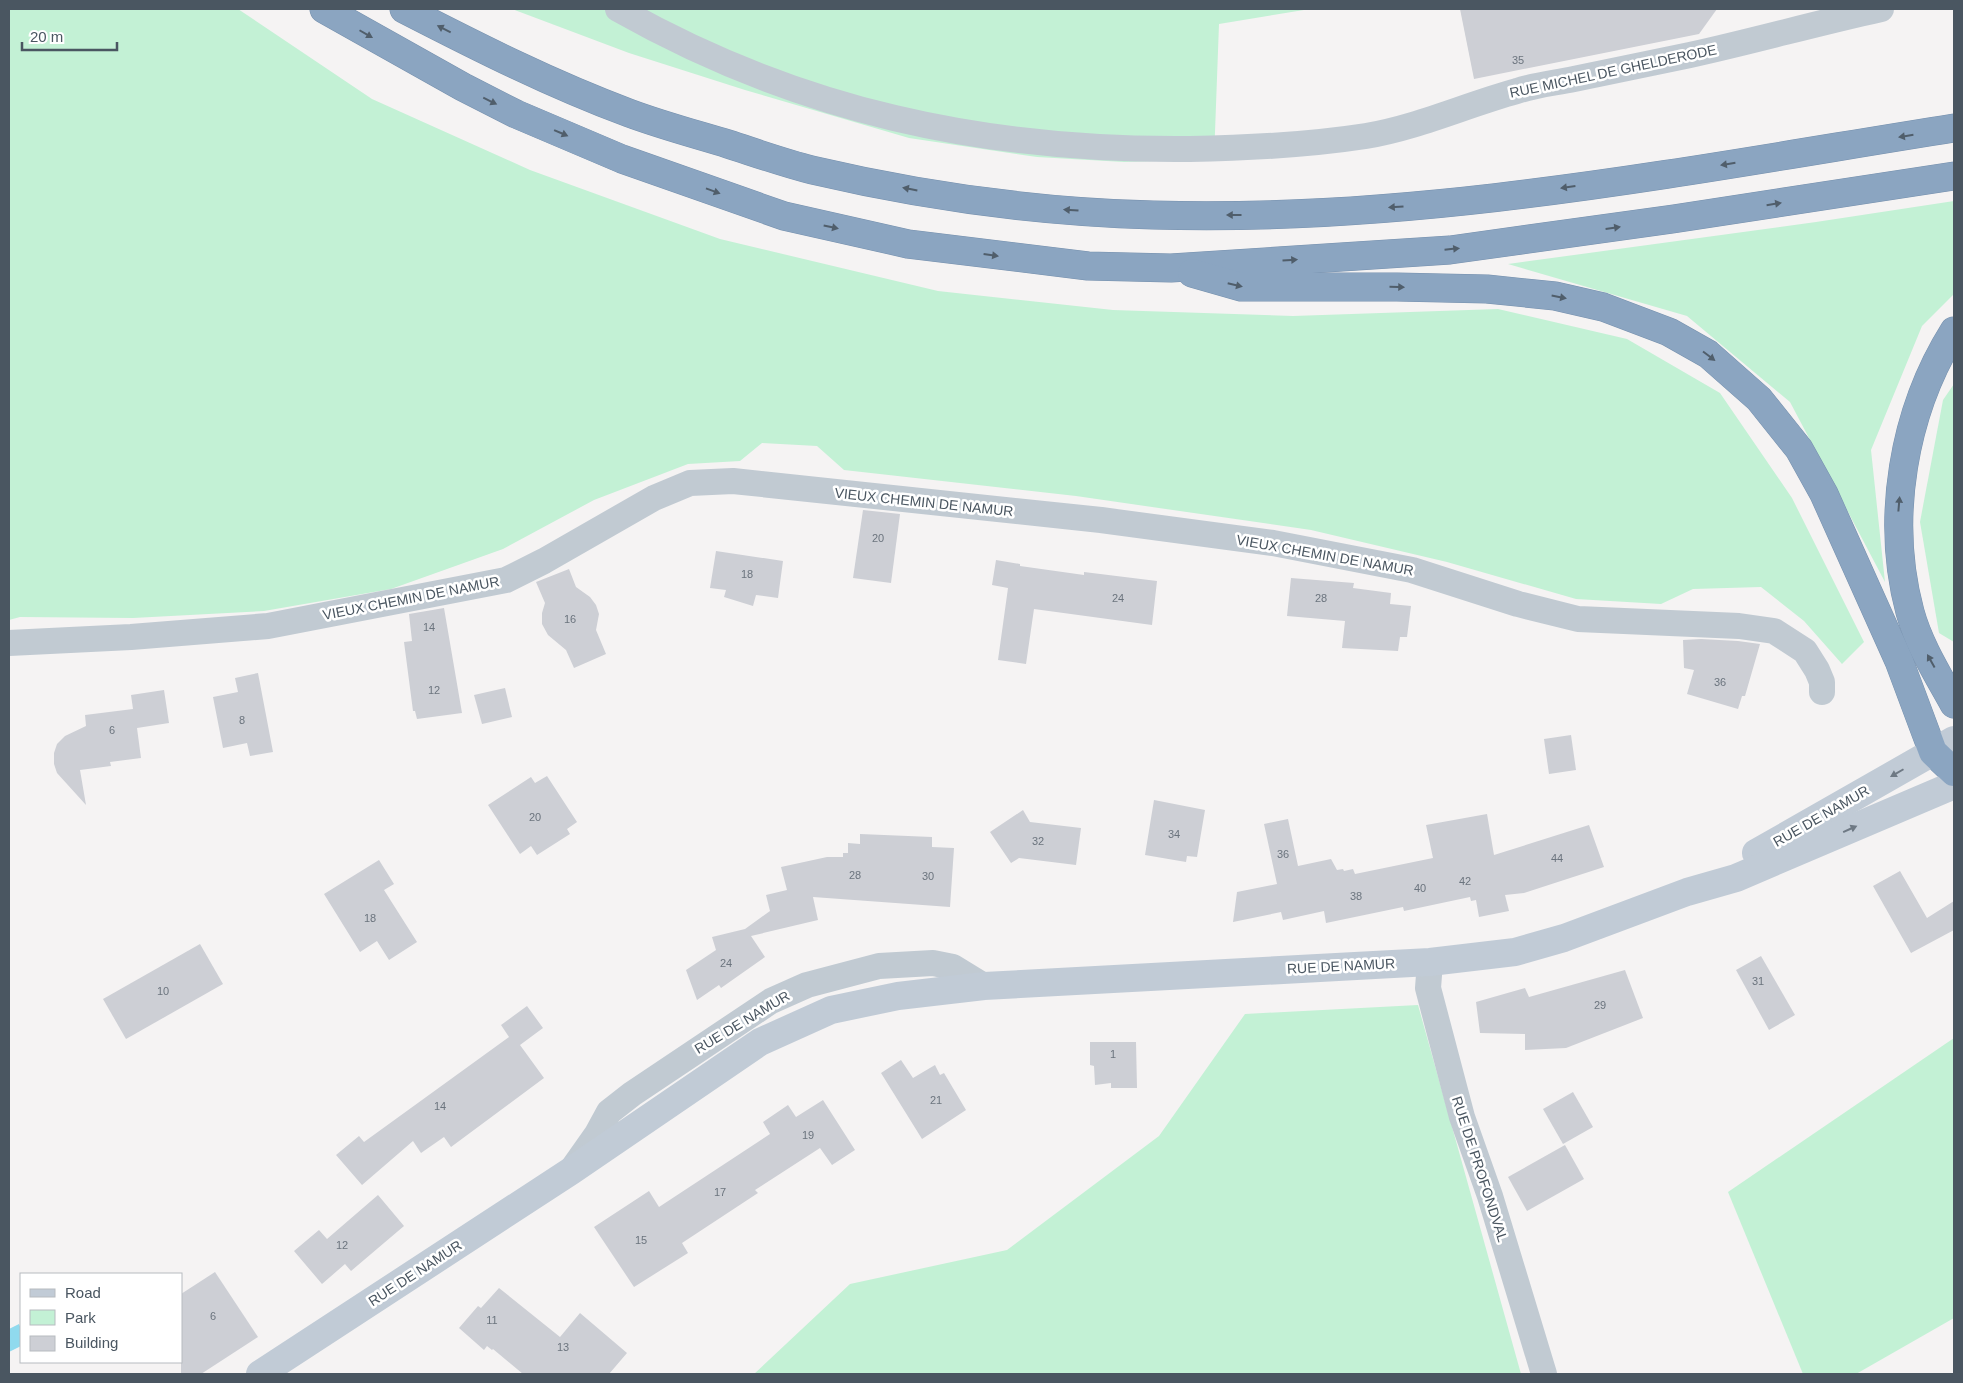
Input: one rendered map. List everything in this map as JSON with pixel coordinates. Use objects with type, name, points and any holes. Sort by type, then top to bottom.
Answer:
[{"type":"highway","points":[[324,9],[463,88],[516,114],[622,159],[784,216],[908,244],[1088,266],[1171,268],[1450,250],[1673,219],[1954,176]]},
{"type":"highway","points":[[404,9],[535,74],[631,114],[810,170],[931,193],[1033,207],[1152,215],[1287,214],[1444,204],[1667,174],[1954,128]]},
{"type":"highway","points":[[1171,268],[1240,287],[1487,289],[1555,296],[1603,307],[1620,313],[1669,332],[1708,354],[1759,399],[1799,449],[1824,494],[1900,661],[1944,746],[1954,772]]},
{"type":"highway","points":[[1954,331],[1941,351],[1921,399],[1902,473],[1898,518],[1901,572],[1910,614],[1925,651],[1954,704]]},
{"type":"street","name":"RUE MICHEL DE GHELDERODE","points":[[618,9],[687,45],[746,72],[869,112],[914,124],[986,137],[1125,149],[1271,146],[1368,136],[1432,120],[1517,90],[1740,44],[1822,13],[1881,9]]},
{"type":"street","name":"VIEUX CHEMIN DE NAMUR","points":[[9,643],[131,637],[268,626],[506,580],[544,561],[654,498],[690,482],[733,482],[1101,520],[1273,543],[1412,570],[1518,604],[1578,619],[1739,626],[1774,631],[1805,652],[1817,670],[1822,682],[1822,692]]},
{"type":"street","name":"RUE DE NAMUR","points":[[1687,892],[1944,746]]},
{"type":"street","name":"RUE DE NAMUR","points":[[260,1374],[571,1171],[760,1042],[831,1010],[898,996],[984,986],[1430,962],[1515,952],[1564,938],[1687,892],[1736,878],[1954,785]]},
{"type":"street","name":"RUE DE PROFONDVAL","points":[[1430,962],[1428,988],[1462,1117],[1490,1196],[1544,1374]]},
{"type":"green space","points":[[9,9],[238,9],[372,99],[530,170],[720,239],[938,291],[1113,310],[1293,316],[1498,309],[1627,339],[1720,393],[1792,498],[1864,642],[1842,664],[1804,621],[1761,587],[1693,589],[1661,604],[1576,599],[1447,562],[1311,530],[1076,496],[844,470],[817,446],[762,443],[740,461],[688,464],[594,500],[503,549],[391,589],[264,611],[133,618],[20,617],[9,620]]},
{"type":"green space","points":[[512,9],[1310,9],[1219,24],[1214,159],[1124,162],[1037,157],[909,138],[745,90],[629,53]]},
{"type":"green space","points":[[1954,201],[1954,294],[1922,326],[1871,450],[1885,582],[1790,402],[1687,316],[1508,264],[1816,222]]},
{"type":"green space","points":[[1954,384],[1954,642],[1939,633],[1920,522],[1943,400]]},
{"type":"green space","points":[[1418,1005],[1521,1374],[754,1374],[850,1284],[1007,1250],[1159,1136],[1245,1014]]},
{"type":"green space","points":[[1954,1038],[1954,1318],[1856,1374],[1803,1374],[1728,1192]]},
{"type":"water","points":[[19,1324],[20,1326],[20,1346],[9,1352],[9,1329]]},
{"type":"building","points":[[1460,9],[1717,9],[1699,34],[1474,79]]},
{"type":"building","points":[[863,510],[900,514],[891,583],[853,578]]},
{"type":"building","points":[[716,551],[783,561],[778,598],[756,595],[753,606],[724,597],[726,590],[710,588]]},
{"type":"building","points":[[996,560],[1020,564],[1020,566],[1084,575],[1084,572],[1157,581],[1152,625],[1034,609],[1026,664],[998,660],[1008,588],[992,585]]},
{"type":"building","points":[[569,569],[576,587],[590,597],[596,605],[599,614],[596,630],[606,654],[574,668],[566,650],[548,635],[542,624],[542,613],[545,603],[536,582]]},
{"type":"building","points":[[1291,578],[1354,583],[1353,588],[1391,593],[1390,604],[1411,606],[1407,637],[1400,637],[1398,651],[1342,648],[1345,621],[1287,616]]},
{"type":"building","points":[[444,608],[462,713],[417,719],[415,711],[413,711],[404,642],[412,641],[409,614]]},
{"type":"building","points":[[1701,639],[1760,644],[1745,696],[1742,696],[1738,709],[1687,694],[1694,670],[1684,668],[1683,640]]},
{"type":"building","points":[[258,673],[273,752],[250,756],[247,743],[223,748],[213,697],[238,692],[235,678]]},
{"type":"building","points":[[505,688],[512,717],[482,724],[474,695]]},
{"type":"building","points":[[164,690],[169,723],[137,728],[141,758],[110,762],[111,766],[80,770],[86,805],[57,773],[54,764],[54,753],[57,744],[65,736],[86,726],[85,715],[133,709],[131,695]]},
{"type":"building","points":[[1571,735],[1576,770],[1549,774],[1544,739]]},
{"type":"building","points":[[547,776],[577,822],[567,829],[570,834],[537,855],[531,846],[520,854],[488,805],[531,777],[535,783]]},
{"type":"building","points":[[1154,800],[1205,810],[1197,857],[1187,856],[1186,862],[1145,855]]},
{"type":"building","points":[[1023,810],[1030,822],[1081,828],[1076,865],[1019,858],[1011,863],[990,832]]},
{"type":"building","points":[[1487,814],[1494,855],[1589,825],[1604,867],[1524,893],[1505,895],[1509,911],[1479,917],[1476,900],[1471,901],[1470,897],[1404,911],[1403,907],[1326,923],[1324,911],[1283,920],[1281,912],[1233,922],[1237,892],[1277,884],[1264,824],[1288,819],[1298,866],[1331,859],[1337,870],[1353,869],[1355,874],[1433,858],[1426,825]]},
{"type":"building","points":[[860,834],[932,837],[932,847],[954,848],[950,907],[813,897],[818,920],[751,936],[765,957],[721,988],[719,985],[697,1000],[686,970],[716,950],[712,937],[745,929],[770,911],[766,895],[787,890],[781,867],[827,857],[843,857],[843,853],[848,853],[848,843],[860,844]]},
{"type":"building","points":[[379,860],[394,884],[384,890],[417,942],[389,960],[377,941],[360,952],[324,894]]},
{"type":"building","points":[[1900,871],[1927,918],[1954,901],[1954,930],[1911,953],[1873,886]]},
{"type":"building","points":[[200,944],[223,984],[126,1039],[103,999]]},
{"type":"building","points":[[1761,956],[1795,1015],[1769,1030],[1736,970]]},
{"type":"building","points":[[1625,970],[1643,1018],[1566,1048],[1525,1050],[1525,1034],[1480,1033],[1476,1002],[1525,988],[1529,997]]},
{"type":"building","points":[[527,1006],[543,1028],[520,1045],[544,1078],[451,1147],[444,1137],[421,1153],[413,1141],[362,1185],[336,1155],[359,1136],[364,1142],[509,1037],[501,1025]]},
{"type":"building","points":[[1090,1042],[1136,1042],[1137,1088],[1111,1088],[1111,1083],[1095,1085],[1094,1066],[1090,1065]]},
{"type":"building","points":[[901,1060],[913,1078],[935,1065],[940,1075],[944,1073],[966,1110],[922,1139],[881,1073]]},
{"type":"building","points":[[1573,1092],[1593,1127],[1563,1144],[1543,1109]]},
{"type":"building","points":[[823,1100],[855,1150],[832,1165],[820,1148],[755,1190],[758,1193],[682,1243],[688,1253],[634,1287],[594,1227],[649,1191],[659,1207],[770,1134],[763,1122],[788,1105],[796,1117]]},
{"type":"building","points":[[1565,1145],[1584,1179],[1527,1211],[1508,1177]]},
{"type":"building","points":[[378,1195],[404,1226],[351,1271],[345,1264],[322,1284],[294,1251],[319,1230],[327,1239]]},
{"type":"building","points":[[215,1272],[258,1337],[201,1374],[181,1374],[182,1293]]},
{"type":"building","points":[[499,1288],[560,1337],[580,1313],[627,1353],[609,1374],[523,1374],[493,1349],[487,1346],[484,1350],[459,1328],[478,1306],[481,1308]]}]
